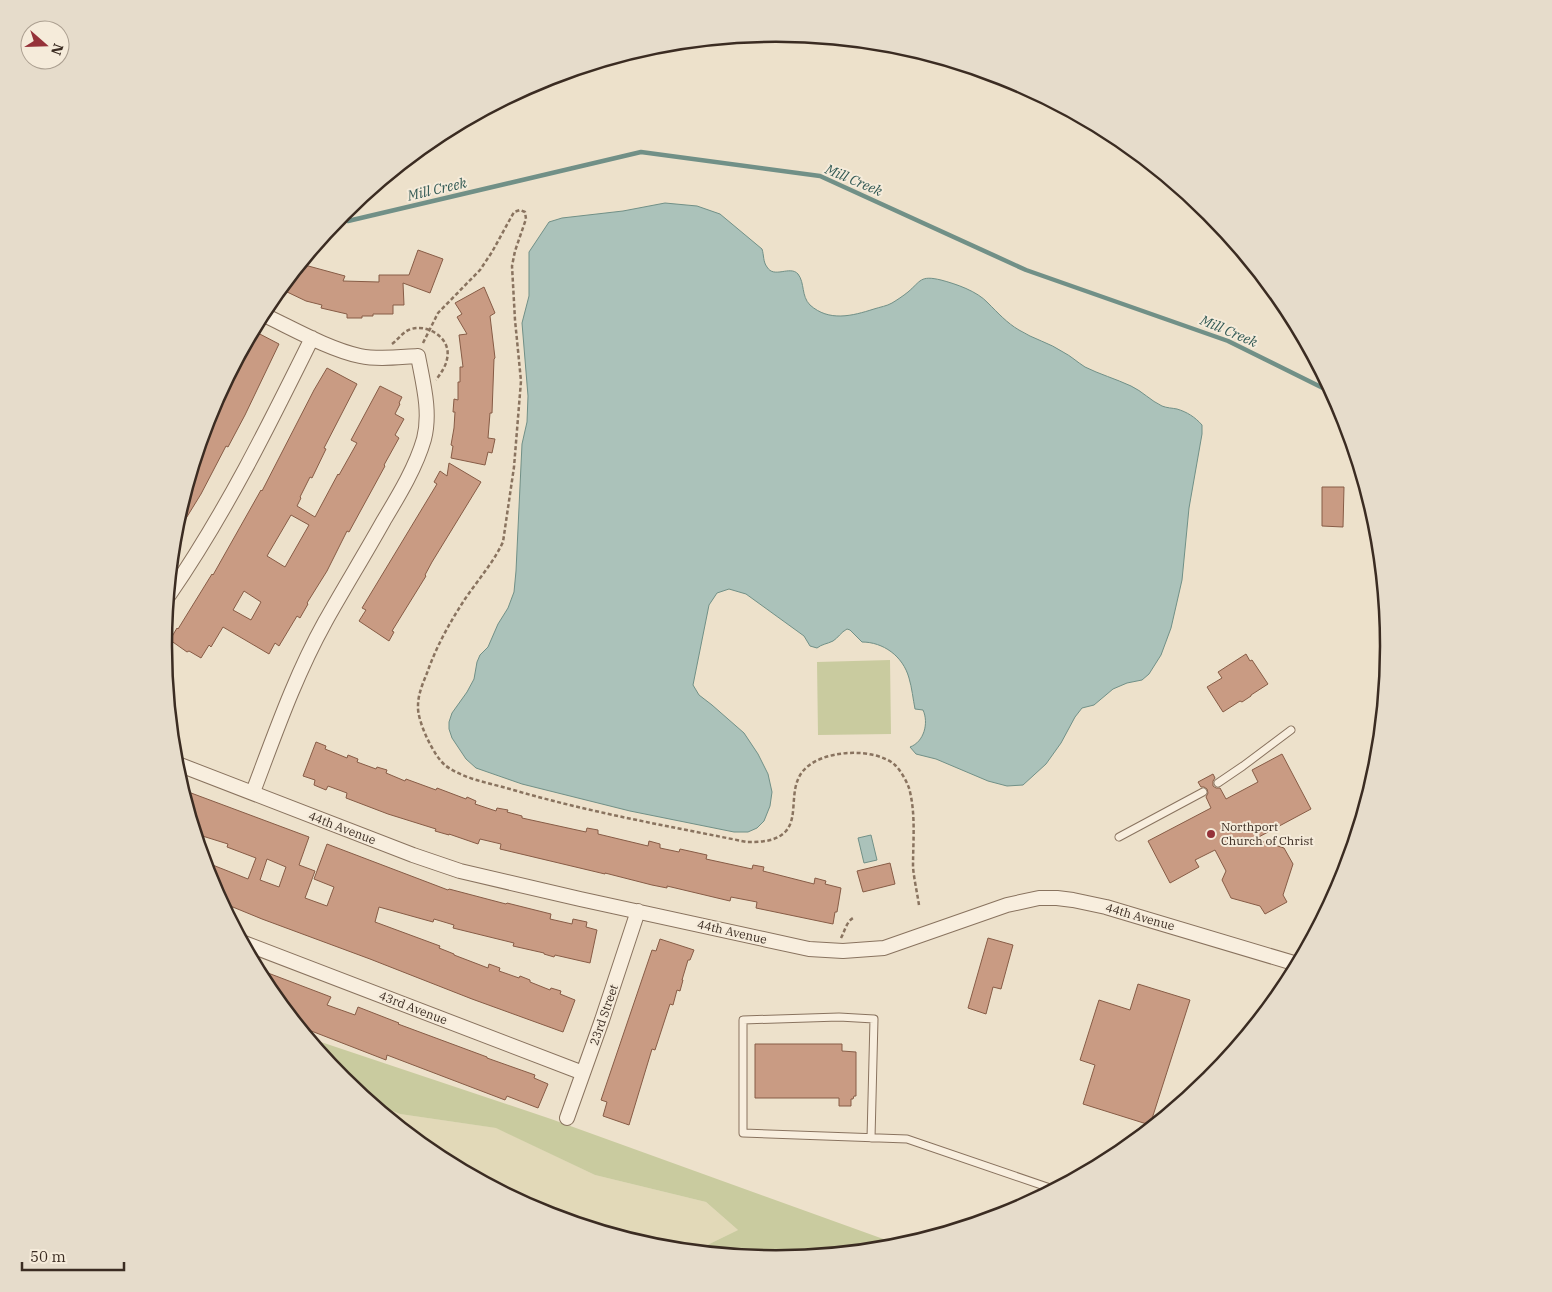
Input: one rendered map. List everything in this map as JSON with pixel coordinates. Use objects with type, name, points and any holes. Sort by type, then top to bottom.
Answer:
[{"type":"street","points":[[253,792],[307,655],[416,462],[424,438],[427,417],[418,356],[383,358],[361,356],[342,351],[270,318]]},
{"type":"street","points":[[176,584],[201,546],[273,418],[312,338]]},
{"type":"street","name":"44th Avenue","points":[[185,767],[413,856],[460,871],[809,949],[843,951],[884,948],[1007,905],[1040,898],[1057,898],[1106,907],[1290,962]]},
{"type":"street","name":"23rd Street","points":[[567,1118],[638,911]]},
{"type":"street","name":"43rd Avenue","points":[[252,946],[583,1073]]},
{"type":"lane","points":[[1218,783],[1291,730]]},
{"type":"lane","points":[[1119,837],[1203,792]]},
{"type":"lane","points":[[871,1138],[874,1019],[839,1017],[743,1020],[743,1133],[871,1138],[907,1139],[1045,1186]]},
{"type":"path","points":[[418,356],[438,313],[480,270],[514,212],[520,210],[525,212],[526,219],[514,251],[512,266],[515,320],[522,381],[514,467],[503,542],[439,643],[420,692],[417,707],[421,724],[433,749],[444,764],[455,772],[472,778],[552,802],[747,842],[765,842],[777,838],[785,832],[791,823],[796,781],[804,769],[816,761],[850,752],[883,758],[894,764],[901,772],[908,785],[912,801],[913,869],[919,905]]},
{"type":"path","points":[[392,345],[401,334],[419,327],[429,329],[443,340],[448,357],[435,382]]},
{"type":"path","points":[[837,940],[841,938],[850,919],[855,917]]},
{"type":"shaded area","points":[[390,1110],[400,1114],[497,1128],[595,1175],[706,1202],[738,1230],[707,1245],[658,1238],[582,1217],[545,1204],[474,1169],[441,1148]]},
{"type":"green space","points":[[890,660],[891,734],[818,735],[817,662]]},
{"type":"green space","points":[[320,1042],[551,1119],[885,1239],[815,1248],[776,1250],[707,1245],[738,1230],[706,1202],[595,1175],[496,1128],[400,1114],[390,1110],[378,1100],[349,1073]]},
{"type":"water","points":[[665,203],[697,206],[720,214],[762,249],[765,263],[770,270],[774,272],[791,271],[798,274],[802,281],[807,301],[825,314],[833,316],[849,315],[888,305],[908,292],[921,280],[929,278],[947,282],[966,288],[978,295],[1007,321],[1024,333],[1069,355],[1085,367],[1135,388],[1162,406],[1187,413],[1202,425],[1189,508],[1182,580],[1171,628],[1161,655],[1149,674],[1142,680],[1127,683],[1113,689],[1094,705],[1082,708],[1046,764],[1023,785],[1007,786],[988,781],[936,759],[916,754],[910,747],[915,745],[922,737],[925,715],[923,710],[915,709],[909,678],[902,663],[885,648],[862,642],[847,629],[833,641],[817,648],[810,646],[804,636],[746,594],[729,589],[717,593],[709,605],[693,685],[699,695],[744,733],[768,774],[772,792],[770,806],[764,821],[757,828],[748,832],[734,832],[630,811],[522,784],[476,768],[466,759],[452,738],[449,722],[452,713],[474,679],[480,655],[488,647],[514,592],[522,444],[527,422],[528,396],[522,323],[529,296],[529,252],[549,222],[562,218],[623,211]]},
{"type":"water","points":[[871,835],[877,860],[864,863],[858,838]]},
{"type":"building","points":[[418,250],[443,259],[430,293],[403,283],[404,305],[393,305],[393,314],[373,314],[373,316],[362,316],[362,318],[347,318],[347,314],[321,308],[322,305],[306,301],[288,292],[308,266],[345,276],[343,281],[379,282],[379,275],[409,275]]},
{"type":"building","points":[[484,287],[495,313],[490,316],[495,358],[492,413],[490,413],[488,438],[495,439],[492,453],[488,452],[485,465],[451,458],[455,412],[453,412],[454,399],[458,400],[460,367],[463,367],[459,335],[467,334],[457,317],[462,314],[455,303]]},
{"type":"building","points":[[259,334],[279,344],[245,415],[228,447],[226,446],[186,518],[193,490],[218,415]]},
{"type":"building","points":[[327,368],[357,384],[297,506],[315,517],[357,443],[351,440],[380,386],[402,397],[395,414],[404,419],[395,435],[399,438],[300,618],[297,616],[279,646],[275,643],[269,654],[223,627],[211,647],[209,645],[201,658],[189,651],[187,652],[172,642],[173,636],[213,575],[262,491]],"holes":[[[291,515],[309,525],[285,567],[267,556]],[[244,591],[261,602],[251,620],[233,610]]]},
{"type":"building","points":[[449,463],[481,482],[392,631],[394,632],[389,641],[359,621],[366,610],[362,608],[437,484],[434,482],[440,471],[447,476]]},
{"type":"building","points":[[1322,487],[1344,487],[1343,527],[1322,526]]},
{"type":"building","points":[[1246,654],[1268,684],[1242,702],[1240,701],[1223,712],[1207,687],[1222,678],[1218,672]]},
{"type":"building","points":[[316,742],[326,746],[325,749],[347,758],[348,755],[358,759],[357,762],[376,769],[377,767],[387,770],[386,773],[405,781],[406,779],[436,790],[437,788],[466,799],[467,797],[476,801],[475,804],[496,811],[497,808],[508,810],[507,812],[522,816],[522,818],[586,832],[587,828],[598,830],[598,834],[648,846],[649,841],[660,844],[660,848],[679,852],[680,849],[707,855],[706,859],[752,869],[753,865],[764,867],[763,871],[814,884],[815,878],[826,881],[825,884],[841,888],[833,924],[756,908],[757,902],[731,897],[730,901],[667,886],[667,888],[652,885],[500,849],[501,844],[480,839],[478,844],[435,831],[436,829],[346,798],[347,793],[328,786],[326,790],[314,785],[315,780],[303,776]]},
{"type":"building","name":"Northport Church of Christ","points":[[1282,754],[1311,809],[1255,839],[1284,848],[1293,864],[1283,895],[1287,902],[1265,914],[1260,906],[1231,898],[1222,880],[1226,871],[1215,850],[1195,860],[1199,867],[1170,883],[1148,841],[1211,808],[1206,797],[1207,789],[1201,787],[1198,782],[1213,774],[1215,778],[1213,786],[1220,788],[1226,799],[1258,782],[1252,770]]},
{"type":"building","points":[[191,793],[309,837],[299,865],[315,871],[305,898],[327,906],[334,887],[314,879],[327,844],[448,890],[551,914],[550,919],[572,924],[573,919],[587,922],[586,927],[597,930],[590,963],[555,955],[554,957],[513,946],[514,943],[453,928],[454,925],[434,919],[433,922],[379,907],[375,922],[440,946],[439,948],[454,955],[488,968],[489,964],[500,968],[499,971],[519,978],[520,976],[550,990],[551,988],[561,991],[560,994],[575,1000],[563,1032],[232,907],[214,866],[248,879],[256,858],[227,847],[228,844],[204,836]],"holes":[[[267,859],[286,867],[279,887],[260,880]]]},
{"type":"building","points":[[890,863],[895,884],[863,892],[857,871]]},
{"type":"building","points":[[988,938],[1013,945],[1001,989],[993,987],[986,1014],[968,1008]]},
{"type":"building","points":[[660,939],[694,950],[690,960],[688,960],[680,991],[677,990],[673,1005],[670,1004],[655,1050],[652,1049],[629,1125],[603,1116],[607,1102],[601,1100],[652,950],[656,951]]},
{"type":"building","points":[[269,973],[331,997],[327,1005],[355,1015],[358,1007],[398,1024],[535,1075],[534,1078],[548,1084],[538,1108],[507,1096],[505,1100],[387,1055],[386,1060],[312,1031]]},
{"type":"building","points":[[1138,984],[1190,1000],[1152,1117],[1145,1123],[1083,1104],[1095,1065],[1080,1060],[1099,1000],[1130,1010]]},
{"type":"building","points":[[755,1044],[842,1044],[842,1051],[856,1052],[856,1096],[851,1099],[851,1106],[839,1106],[839,1098],[755,1098]]},
{"type":"waterway","name":"Mill Creek","points":[[347,221],[641,152],[820,176],[1026,270],[1228,341],[1321,387]]},
{"type":"place","name":"Northport Church of Christ","points":[[1211,834]]}]
